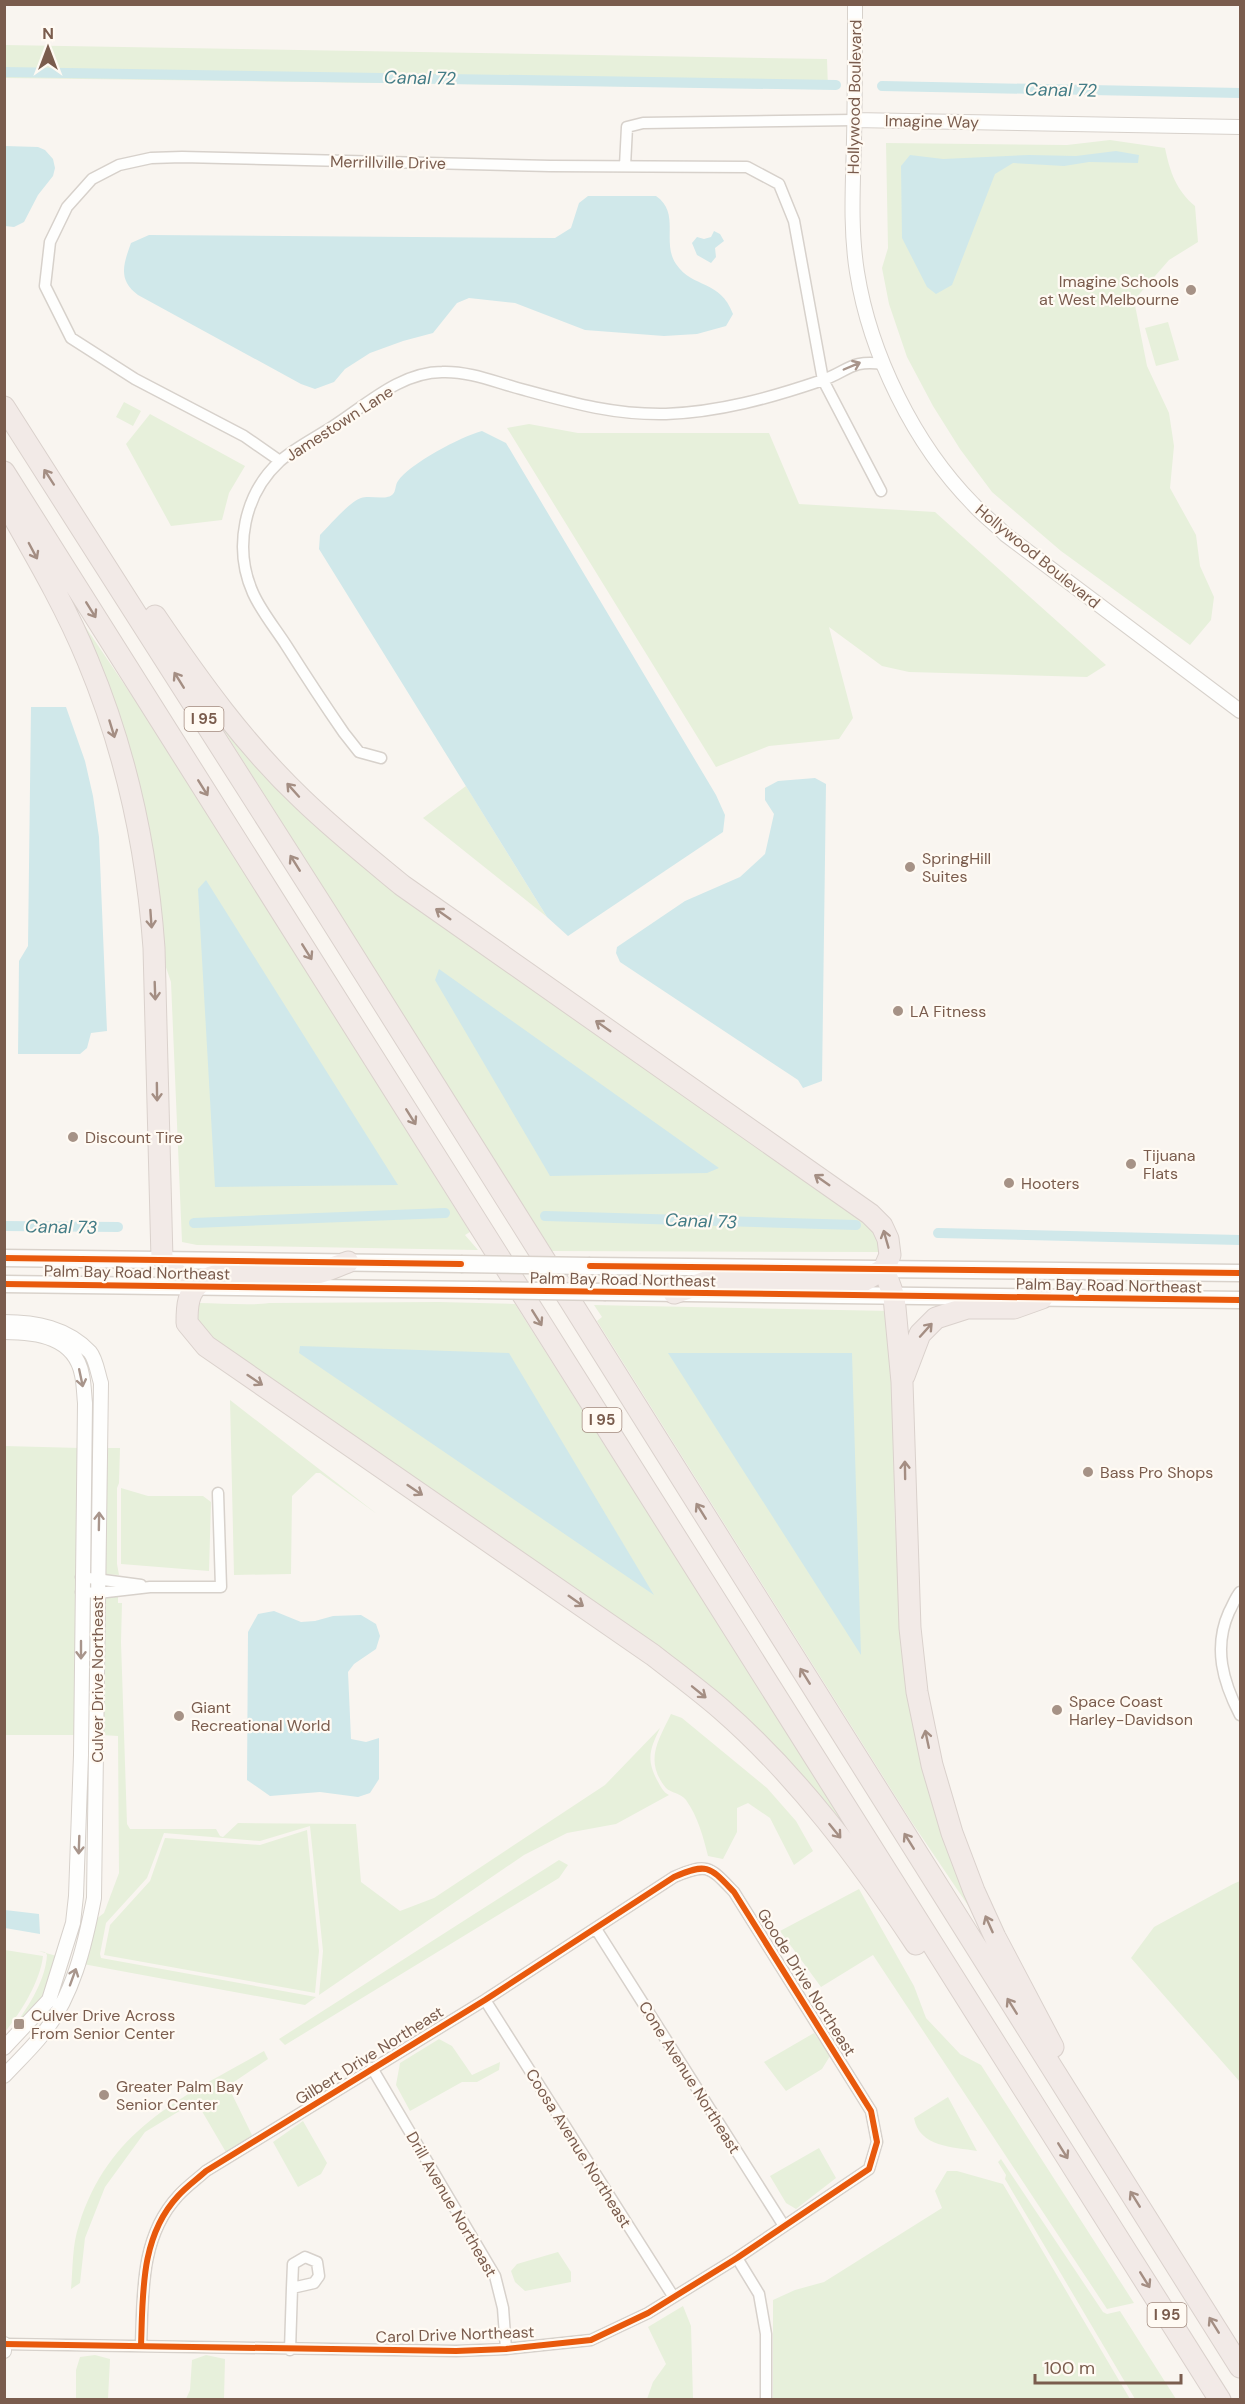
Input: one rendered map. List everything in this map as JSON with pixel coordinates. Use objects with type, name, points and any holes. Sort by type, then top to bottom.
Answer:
[{"type":"highway","name":"I 95","points":[[4,407],[326,912],[1240,2367]]},
{"type":"highway","name":"I 95","points":[[4,472],[1220,2400]]},
{"type":"highway","points":[[4,500],[63,606],[88,662],[128,780],[150,899],[162,1259],[178,1275],[196,1286]]},
{"type":"highway","points":[[81,526],[119,564],[205,689],[301,799],[403,886],[870,1214],[882,1226],[888,1239],[890,1255],[884,1269],[860,1283],[706,1282],[675,1293]]},
{"type":"highway","points":[[348,1262],[313,1274],[227,1273],[206,1278],[196,1286],[189,1298],[187,1323],[206,1346],[653,1655],[722,1710],[778,1765],[834,1829],[876,1884],[987,2052],[1032,2102]]},
{"type":"highway","points":[[884,1269],[894,1297],[902,1382],[910,1628],[917,1692],[932,1765],[952,1833],[974,1891],[995,1937],[1066,2072],[1089,2127]]},
{"type":"highway","points":[[902,1382],[920,1334],[936,1318],[967,1308],[1014,1308],[1042,1298]]},
{"type":"main road","name":"Palm Bay Road Northeast","points":[[4,1258],[1240,1273]]},
{"type":"main road","name":"Palm Bay Road Northeast","points":[[4,1284],[1240,1300]]},
{"type":"street","name":"Hollywood Boulevard","points":[[855,4],[852,222],[856,270],[866,320],[883,364],[928,449],[971,503],[1006,534],[1240,711]]},
{"type":"street","name":"Imagine Way","points":[[625,166],[627,127],[643,123],[854,120],[1240,127]]},
{"type":"street","name":"Merrillville Drive","points":[[280,461],[244,436],[135,379],[71,338],[45,286],[50,242],[67,207],[92,179],[119,165],[151,158],[182,157],[747,167],[779,184],[794,221],[823,380],[881,490]]},
{"type":"street","name":"Jamestown Lane","points":[[381,758],[359,752],[344,733],[253,593],[244,564],[244,522],[254,495],[280,461],[375,396],[411,378],[441,372],[480,377],[601,411],[637,415],[692,413],[742,405],[823,380],[853,364],[866,361],[883,364]]},
{"type":"street","name":"Culver Drive Northeast","points":[[4,1322],[26,1322],[59,1329],[91,1353],[101,1383],[94,1898],[88,1930],[63,2004],[43,2035],[4,2076]]},
{"type":"street","name":"Culver Drive Northeast","points":[[4,1332],[32,1332],[51,1337],[71,1352],[82,1373],[85,1432],[81,1577],[79,1829],[73,1923],[49,2000],[4,2048]]},
{"type":"street","points":[[81,1592],[98,1586],[138,1584],[150,1587],[221,1587],[218,1493]]},
{"type":"street","points":[[81,1577],[98,1586]]},
{"type":"street","points":[[1240,1592],[1227,1618],[1221,1642],[1221,1666],[1229,1693],[1240,1715]]},
{"type":"street","name":"Gilbert Drive Northeast","points":[[141,2346],[144,2270],[158,2224],[177,2197],[206,2172],[485,2000],[674,1877],[697,1867],[714,1871]]},
{"type":"street","name":"Goode Drive Northeast","points":[[714,1871],[734,1892],[872,2111]]},
{"type":"street","name":"Cone Avenue Northeast","points":[[596,1929],[784,2226]]},
{"type":"street","name":"Coosa Avenue Northeast","points":[[485,2000],[673,2296]]},
{"type":"street","name":"Drill Avenue Northeast","points":[[372,2068],[495,2276],[502,2308],[506,2349]]},
{"type":"street","name":"Carol Drive Northeast","points":[[5,2344],[456,2351],[506,2349],[591,2340],[648,2313],[737,2258],[869,2169],[877,2142],[872,2111]]},
{"type":"street","points":[[737,2258],[759,2294],[766,2334],[766,2400]]},
{"type":"street","points":[[290,2350],[291,2288]]},
{"type":"street","points":[[4,2351],[5,2344]]},
{"type":"green space","points":[[5,45],[827,59],[828,89],[5,78]]},
{"type":"green space","points":[[1110,140],[1165,148],[1175,180],[1183,194],[1195,206],[1198,242],[1169,260],[1134,300],[1147,366],[1169,413],[1174,446],[1170,488],[1196,535],[1200,566],[1214,597],[1211,620],[1190,645],[1061,551],[992,492],[960,449],[933,406],[907,357],[889,304],[882,268],[888,248],[886,143],[1067,145]]},
{"type":"green space","points":[[1168,322],[1179,360],[1156,366],[1145,328]]},
{"type":"green space","points":[[124,402],[141,411],[133,426],[116,417]]},
{"type":"green space","points":[[150,414],[245,466],[229,493],[222,520],[171,526],[126,444]]},
{"type":"green space","points":[[529,424],[578,433],[769,433],[799,504],[935,512],[1106,665],[1087,677],[909,672],[882,666],[829,627],[853,718],[839,739],[769,746],[716,767],[507,428]]},
{"type":"green space","points":[[70,604],[149,721],[470,1232],[465,1235],[478,1250],[197,1245],[182,1242],[171,982],[158,944],[157,920]]},
{"type":"green space","points":[[201,694],[283,785],[875,1231],[880,1252],[552,1251]]},
{"type":"green space","points":[[466,786],[547,917],[423,818]]},
{"type":"green space","points":[[199,1303],[515,1304],[857,1843],[769,1749],[205,1332],[198,1319]]},
{"type":"green space","points":[[594,1305],[891,1311],[895,1526],[903,1553],[908,1645],[988,1935],[911,1821],[597,1321],[602,1317]]},
{"type":"green space","points":[[230,1400],[377,1514],[320,1473],[316,1473],[292,1496],[291,1574],[234,1575]]},
{"type":"green space","points":[[5,1446],[80,1448],[76,1581],[76,1735],[5,1735]]},
{"type":"green space","points":[[106,1448],[120,1448],[117,1488],[119,1575],[103,1574]]},
{"type":"green space","points":[[121,1488],[148,1496],[203,1496],[211,1502],[209,1571],[121,1564]]},
{"type":"green space","points":[[118,1596],[118,1603],[122,1603],[121,1642],[127,1824],[130,1829],[216,1829],[223,1837],[238,1823],[356,1824],[361,1882],[400,1911],[434,1898],[605,1785],[660,1728],[650,1760],[657,1780],[669,1795],[616,1824],[567,1833],[524,1855],[319,1995],[323,1951],[310,1826],[260,1841],[164,1833],[147,1878],[106,1923],[101,1958],[316,1997],[305,2005],[83,1964],[95,1920],[104,1913],[119,1873],[118,1736],[102,1735],[103,1598]]},
{"type":"green space","points":[[671,1714],[682,1718],[767,1788],[796,1821],[813,1851],[794,1865],[770,1818],[748,1803],[737,1808],[737,1832],[723,1859],[708,1856],[700,1827],[690,1806],[679,1794],[666,1788],[656,1769],[655,1751]]},
{"type":"green space","points":[[307,1830],[319,1951],[315,1993],[104,1955],[110,1925],[150,1881],[165,1838],[260,1845]]},
{"type":"green space","points":[[559,1860],[568,1865],[559,1878],[285,2045],[279,2039]]},
{"type":"green space","points":[[1240,1881],[1240,2082],[1131,1958],[1154,1927]]},
{"type":"green space","points":[[859,1889],[914,1986],[926,2018],[960,2054],[981,2065],[1134,2303],[1107,2309],[873,1955],[821,1987],[780,1931]]},
{"type":"green space","points":[[5,1950],[43,1956],[38,1976],[29,1996],[5,2032]]},
{"type":"green space","points":[[46,1953],[57,1956],[45,1997],[10,2033],[39,1986],[43,1976]]},
{"type":"green space","points":[[814,2033],[830,2056],[822,2069],[786,2091],[764,2062]]},
{"type":"green space","points":[[439,2039],[452,2046],[472,2075],[500,2062],[499,2070],[477,2082],[462,2082],[410,2111],[396,2085],[400,2063]]},
{"type":"green space","points":[[264,2051],[268,2059],[228,2086],[252,2135],[227,2154],[196,2101],[145,2132],[105,2187],[85,2238],[80,2283],[71,2289],[74,2249],[79,2225],[92,2192],[109,2164],[129,2140],[152,2119],[205,2084]]},
{"type":"green space","points":[[948,2097],[977,2151],[938,2144],[923,2135],[917,2128],[914,2118]]},
{"type":"green space","points":[[303,2121],[327,2163],[321,2174],[298,2187],[273,2142]]},
{"type":"green space","points":[[819,2148],[836,2178],[796,2209],[786,2203],[770,2176]]},
{"type":"green space","points":[[1001,2159],[1103,2312],[1107,2314],[1120,2311],[1176,2399],[1135,2399],[1005,2179],[1006,2175],[998,2162]]},
{"type":"green space","points":[[947,2171],[957,2171],[1003,2184],[1130,2399],[773,2399],[773,2300],[795,2290],[824,2282],[942,2208],[935,2191]]},
{"type":"green space","points":[[558,2252],[571,2272],[571,2282],[525,2291],[515,2282],[511,2271],[517,2264]]},
{"type":"green space","points":[[683,2306],[691,2326],[693,2399],[647,2399],[653,2382],[666,2364],[648,2327]]},
{"type":"green space","points":[[95,2355],[110,2359],[108,2399],[76,2399],[76,2370],[80,2357]]},
{"type":"green space","points":[[206,2355],[225,2359],[224,2399],[186,2399],[190,2390],[192,2360]]},
{"type":"water","points":[[5,146],[38,147],[45,150],[53,159],[55,168],[53,176],[38,195],[24,222],[14,227],[5,226]]},
{"type":"water","points":[[1116,151],[1139,155],[1138,163],[1089,162],[1064,166],[1013,163],[995,174],[952,285],[936,294],[927,287],[902,238],[901,166],[910,155],[943,159],[1029,155],[1076,156]]},
{"type":"water","points":[[588,196],[656,196],[668,211],[670,246],[676,264],[690,277],[714,289],[728,303],[733,314],[726,326],[697,334],[664,336],[585,330],[515,303],[469,298],[457,303],[433,333],[370,353],[345,369],[334,382],[315,389],[301,384],[138,295],[127,284],[125,278],[124,265],[131,243],[149,235],[555,238],[571,228],[579,203]]},
{"type":"water","points":[[714,231],[720,234],[724,241],[715,248],[716,257],[711,263],[697,255],[692,243],[697,237],[704,239],[711,237]]},
{"type":"water","points":[[482,431],[506,443],[716,795],[725,815],[723,832],[568,936],[547,917],[319,549],[320,535],[356,500],[390,496],[404,474],[424,459]]},
{"type":"water","points":[[31,707],[66,707],[85,761],[99,837],[107,1031],[91,1033],[87,1048],[80,1054],[18,1054],[19,961],[28,946]]},
{"type":"water","points":[[815,778],[826,784],[822,1081],[803,1088],[798,1080],[620,962],[616,953],[617,947],[685,901],[740,877],[765,854],[774,814],[765,800],[765,788],[778,781]]},
{"type":"water","points":[[206,880],[398,1185],[215,1187],[198,889]]},
{"type":"water","points":[[439,969],[719,1168],[707,1173],[550,1176],[435,980]]},
{"type":"water","points":[[300,1346],[509,1353],[654,1595],[299,1353]]},
{"type":"water","points":[[668,1353],[852,1353],[861,1655]]},
{"type":"water","points":[[274,1611],[301,1622],[333,1616],[361,1615],[376,1624],[380,1636],[376,1649],[354,1664],[348,1672],[351,1739],[366,1742],[379,1738],[379,1779],[370,1793],[358,1797],[320,1792],[270,1796],[247,1780],[248,1632],[258,1614]]},
{"type":"water","points":[[5,1910],[39,1914],[40,1934],[5,1928]]},
{"type":"waterway","name":"Canal 72","points":[[4,72],[836,85]]},
{"type":"waterway","name":"Canal 72","points":[[882,86],[1240,93]]},
{"type":"waterway","name":"Canal 73","points":[[194,1223],[445,1213]]},
{"type":"waterway","name":"Canal 73","points":[[545,1216],[856,1225]]},
{"type":"waterway","name":"Canal 73","points":[[4,1226],[118,1227]]},
{"type":"waterway","name":"Canal 73","points":[[938,1233],[1240,1240]]},
{"type":"cycle path","points":[[4,1258],[461,1264]]},
{"type":"cycle path","points":[[590,1266],[1240,1273]]},
{"type":"cycle path","points":[[4,1284],[1240,1300]]},
{"type":"cycle path","points":[[4,2344],[456,2351],[506,2349],[591,2340],[648,2313],[737,2258],[869,2169],[877,2142],[871,2111],[734,1892],[713,1872],[702,1869],[685,1872],[485,2000],[206,2171],[178,2196],[156,2229],[146,2267],[141,2346]]},
{"type":"place","name":"Imagine Schools at West Melbourne","points":[[1191,290]]},
{"type":"place","name":"SpringHill Suites","points":[[910,867]]},
{"type":"place","name":"LA Fitness","points":[[898,1011]]},
{"type":"place","name":"Discount Tire","points":[[73,1137]]},
{"type":"place","name":"Tijuana Flats","points":[[1131,1164]]},
{"type":"place","name":"Hooters","points":[[1009,1183]]},
{"type":"place","name":"Bass Pro Shops","points":[[1088,1472]]},
{"type":"place","name":"Space Coast Harley-Davidson","points":[[1057,1710]]},
{"type":"place","name":"Giant Recreational World","points":[[179,1716]]},
{"type":"place","name":"Culver Drive Across From Senior Center","points":[[19,2024]]},
{"type":"place","name":"Greater Palm Bay Senior Center","points":[[104,2095]]}]
